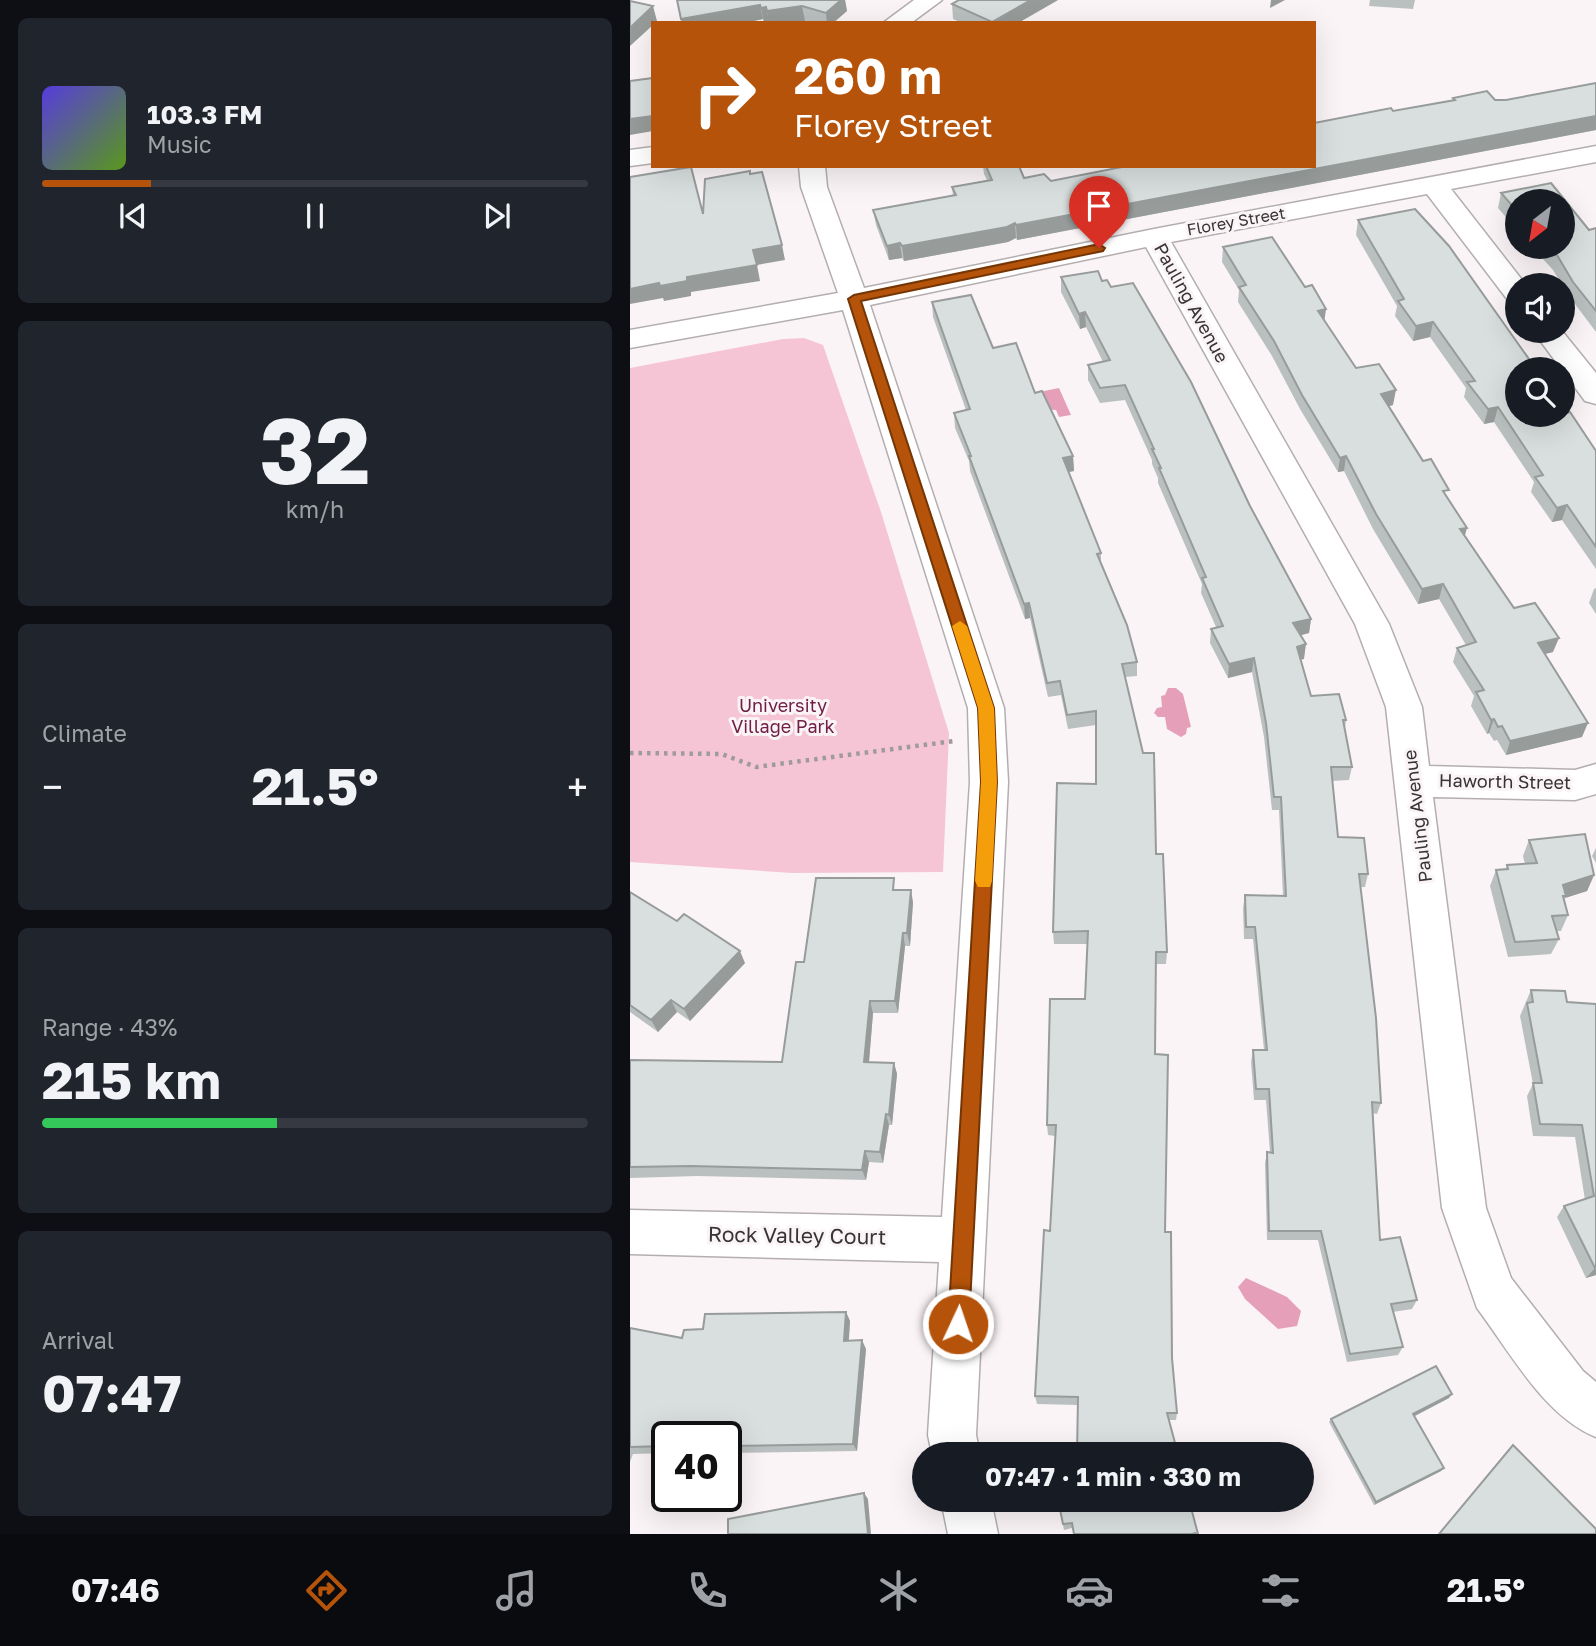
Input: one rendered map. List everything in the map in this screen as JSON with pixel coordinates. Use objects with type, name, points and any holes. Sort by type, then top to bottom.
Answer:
[{"type":"street","points":[[898,21],[930,0]]},
{"type":"street","points":[[630,158],[651,155]]},
{"type":"street","name":"Florey Street","points":[[630,339],[854,299],[1154,237],[1596,155]]},
{"type":"street","points":[[811,168],[814,187],[854,299],[986,708],[989,782],[953,1442]]},
{"type":"street","points":[[1434,185],[1505,277]]},
{"type":"street","name":"Pauling Avenue","points":[[1154,237],[1372,624],[1404,707],[1464,1208],[1493,1292],[1566,1388],[1596,1413]]},
{"type":"street","points":[[1556,343],[1596,394]]},
{"type":"street","name":"Haworth Street","points":[[1414,781],[1575,785],[1596,779]]},
{"type":"street","name":"Rock Valley Court","points":[[630,1232],[963,1240]]},
{"type":"street","points":[[968,1512],[973,1534]]},
{"type":"path","points":[[630,753],[722,754],[756,767],[987,737]]},
{"type":"green space","name":"University Village Park","points":[[804,338],[823,345],[881,512],[949,733],[943,872],[792,873],[630,862],[630,368],[783,339]]},
{"type":"shaded area","points":[[1059,388],[1071,415],[1059,417],[1056,410],[1045,409],[1039,392]]},
{"type":"shaded area","points":[[1168,688],[1176,688],[1183,694],[1191,727],[1187,728],[1186,734],[1181,737],[1167,729],[1165,717],[1158,717],[1154,713],[1157,708],[1162,707],[1161,696],[1165,695]]},
{"type":"shaded area","points":[[1246,1278],[1287,1297],[1301,1311],[1297,1326],[1278,1329],[1245,1299],[1238,1287]]},
{"type":"building","points":[[677,0],[841,0],[826,13],[802,6],[767,11],[766,7],[761,8],[760,5],[681,19]]},
{"type":"building","points":[[959,0],[1031,0],[994,21],[952,4]]},
{"type":"building","points":[[630,1],[653,6],[630,28]]},
{"type":"building","points":[[651,78],[651,116],[630,119],[630,81]]},
{"type":"building","points":[[1596,83],[1596,116],[902,246],[900,243],[887,246],[873,210],[956,195],[952,187],[992,180],[987,168],[1020,168],[1024,178],[1044,174],[1051,181],[1117,168],[1316,168],[1316,123],[1391,108],[1393,111],[1455,100],[1453,98],[1487,91],[1495,100]]},
{"type":"building","points":[[691,168],[703,214],[705,179],[750,171],[750,174],[762,172],[782,245],[753,250],[757,265],[687,277],[687,281],[630,289],[630,177]]},
{"type":"building","points":[[1551,183],[1556,189],[1521,189]]},
{"type":"building","points":[[1415,209],[1449,246],[1505,325],[1505,343],[1518,343],[1528,357],[1505,357],[1505,418],[1498,407],[1488,409],[1467,382],[1475,381],[1433,322],[1416,326],[1398,301],[1404,299],[1358,220]]},
{"type":"building","points":[[1575,213],[1589,230],[1596,228],[1596,311],[1575,285],[1575,273],[1568,273],[1559,259],[1575,259]]},
{"type":"building","points":[[1272,237],[1305,287],[1312,285],[1326,309],[1318,311],[1356,368],[1379,364],[1396,390],[1381,394],[1423,461],[1431,459],[1449,490],[1443,491],[1467,528],[1460,529],[1514,608],[1535,603],[1559,638],[1538,643],[1588,723],[1510,741],[1502,726],[1498,727],[1494,719],[1491,720],[1476,692],[1484,690],[1457,648],[1476,642],[1443,584],[1422,589],[1376,514],[1346,456],[1340,458],[1302,395],[1274,341],[1239,287],[1246,285],[1223,247]]},
{"type":"building","points":[[1098,271],[1102,281],[1107,280],[1111,287],[1133,283],[1191,382],[1250,506],[1311,619],[1293,623],[1306,644],[1297,647],[1311,696],[1339,694],[1346,720],[1343,720],[1352,767],[1331,767],[1338,837],[1364,838],[1368,874],[1359,874],[1376,1018],[1381,1103],[1372,1102],[1380,1240],[1400,1237],[1417,1300],[1391,1304],[1403,1347],[1350,1354],[1321,1231],[1269,1231],[1267,1152],[1273,1153],[1269,1089],[1256,1089],[1253,1050],[1267,1050],[1255,927],[1246,927],[1245,895],[1286,896],[1281,797],[1274,797],[1266,723],[1254,658],[1229,664],[1211,629],[1223,626],[1202,578],[1206,577],[1125,385],[1100,388],[1088,365],[1110,360],[1085,312],[1079,314],[1061,277]]},
{"type":"building","points":[[971,295],[993,348],[1016,343],[1035,393],[1042,391],[1073,456],[1063,458],[1101,553],[1097,554],[1127,625],[1137,662],[1122,664],[1143,753],[1154,753],[1156,854],[1163,854],[1167,952],[1156,952],[1155,1054],[1168,1055],[1165,1232],[1171,1232],[1172,1358],[1177,1413],[1167,1413],[1175,1442],[1077,1442],[1078,1397],[1035,1396],[1044,1230],[1050,1231],[1056,1125],[1047,1125],[1050,999],[1085,999],[1088,931],[1053,932],[1057,783],[1096,784],[1096,711],[1067,715],[1060,681],[1047,683],[1029,603],[1024,604],[954,413],[970,409],[932,302]]},
{"type":"building","points":[[1575,420],[1596,451],[1596,547],[1567,505],[1557,508],[1535,477],[1543,475],[1511,427],[1575,427]]},
{"type":"building","points":[[1585,834],[1594,875],[1563,885],[1568,915],[1552,916],[1559,939],[1515,942],[1496,870],[1508,869],[1507,865],[1537,863],[1529,840]]},
{"type":"building","points":[[816,878],[894,878],[893,890],[911,890],[907,933],[903,933],[895,1001],[870,1001],[864,1062],[894,1063],[889,1115],[886,1114],[880,1152],[865,1151],[862,1170],[630,1167],[630,1060],[782,1062],[796,962],[804,962]]},
{"type":"building","points":[[630,892],[677,921],[684,914],[740,951],[684,1009],[671,1000],[651,1020],[630,1005]]},
{"type":"building","points":[[1531,990],[1565,991],[1567,1002],[1596,1004],[1595,1268],[1564,1206],[1594,1196],[1582,1125],[1540,1124],[1533,1083],[1542,1083],[1527,1003],[1533,1002]]},
{"type":"building","points":[[846,1312],[844,1341],[862,1340],[853,1444],[742,1446],[742,1421],[651,1421],[651,1446],[630,1447],[630,1328],[682,1338],[684,1330],[703,1329],[705,1314]]},
{"type":"building","points":[[1436,1366],[1452,1394],[1413,1414],[1444,1468],[1376,1502],[1331,1419]]},
{"type":"building","points":[[1513,1445],[1596,1529],[1596,1534],[1439,1534]]},
{"type":"building","points":[[864,1493],[868,1534],[728,1534],[728,1519]]},
{"type":"building","points":[[1060,1512],[1192,1512],[1198,1534],[1074,1534],[1072,1523],[1063,1524]]},
{"type":"slow traffic","points":[[960,626],[986,708],[989,782],[984,881]]},
{"type":"route","points":[[958,1324],[989,782],[986,708],[854,299],[1099,248]]}]
